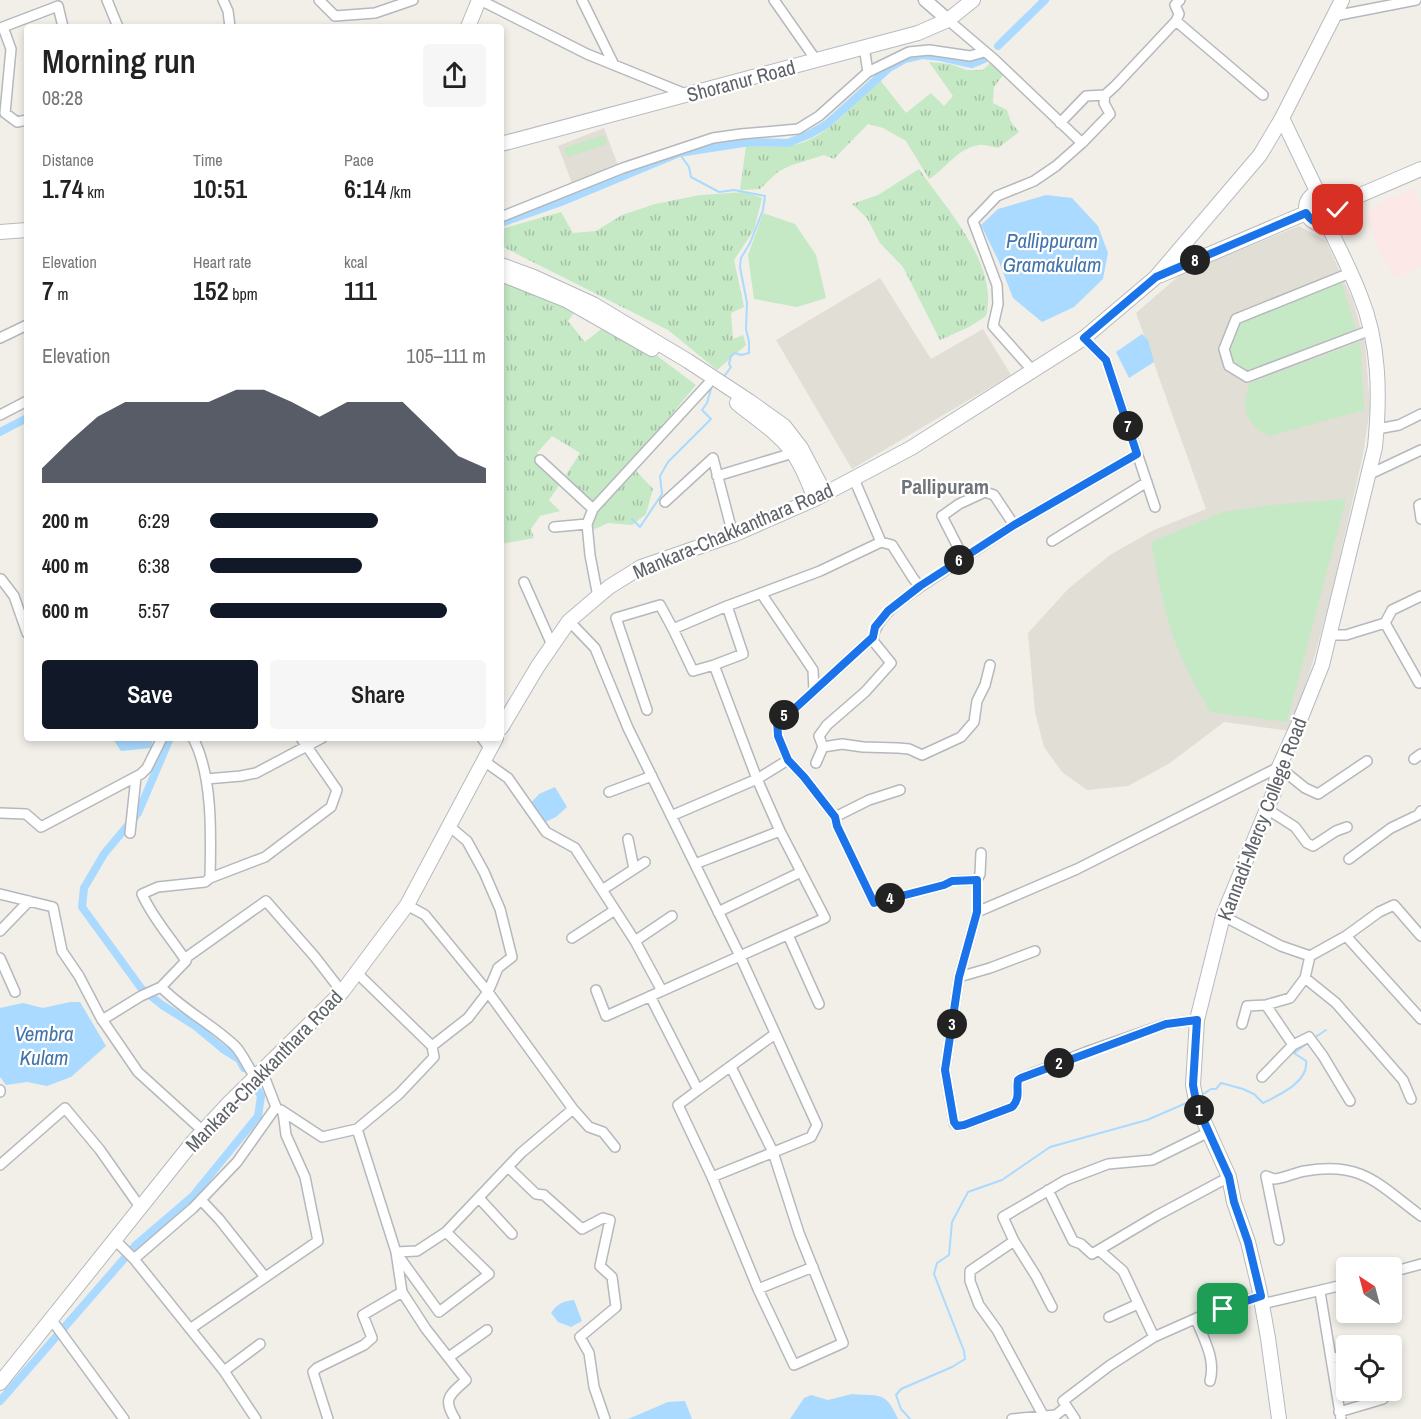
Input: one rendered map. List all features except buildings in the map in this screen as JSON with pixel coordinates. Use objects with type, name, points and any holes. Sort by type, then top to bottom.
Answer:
[{"type":"main road","points":[[469,24],[479,0]]},
{"type":"main road","name":"Shoranur Road","points":[[504,143],[918,33],[948,20],[973,0]]},
{"type":"main road","points":[[1156,277],[1260,155],[1282,118],[1342,0]]},
{"type":"main road","points":[[1282,118],[1318,193]]},
{"type":"main road","points":[[1337,205],[1421,169]]},
{"type":"main road","points":[[1323,192],[1332,196],[1337,205],[1334,218],[1327,223],[1312,221],[1306,213],[1306,203],[1318,193],[1323,192]]},
{"type":"main road","points":[[1156,277],[1306,213]]},
{"type":"main road","name":"Kannadi-Mercy College Road","points":[[1279,1419],[1261,1300],[1248,1242],[1234,1202],[1229,1177],[1197,1106],[1193,1085],[1197,1020],[1223,916],[1274,792],[1279,767],[1318,675],[1331,635],[1377,429],[1377,368],[1371,330],[1361,296],[1327,223]]},
{"type":"main road","points":[[0,232],[24,230]]},
{"type":"main road","points":[[504,266],[593,304],[688,361],[784,426],[801,448],[820,497]]},
{"type":"main road","points":[[504,274],[566,300],[653,349],[736,402],[779,437],[793,453],[820,497]]},
{"type":"main road","name":"Mankara-Chakkanthara Road","points":[[504,723],[569,621],[609,586],[641,567],[733,535],[820,497],[911,448],[1084,338],[1156,277]]},
{"type":"main road","name":"Mankara-Chakkanthara Road","points":[[0,1383],[203,1131],[342,992],[357,973],[407,905],[488,746]]},
{"type":"street","points":[[106,0],[117,24]]},
{"type":"street","points":[[223,0],[230,24]]},
{"type":"street","points":[[320,0],[335,16],[375,13],[413,0]]},
{"type":"street","points":[[479,0],[587,54],[688,95]]},
{"type":"street","points":[[582,0],[614,65]]},
{"type":"street","points":[[774,0],[816,60]]},
{"type":"street","points":[[925,0],[995,60],[1082,143]]},
{"type":"street","points":[[1033,371],[993,326],[998,304],[997,285],[973,221],[997,196],[1034,181],[1056,166],[1110,114],[1104,103],[1105,95],[1176,21],[1179,14],[1175,5],[1180,0]]},
{"type":"street","points":[[1334,16],[1416,0]]},
{"type":"street","points":[[24,121],[17,122],[5,112],[11,49],[3,27],[58,6],[62,24]]},
{"type":"street","points":[[1176,21],[1263,95]]},
{"type":"street","points":[[864,47],[868,72]]},
{"type":"street","points":[[504,216],[623,168],[713,138],[798,129],[819,117],[868,72],[909,52],[929,50],[970,56],[984,52]]},
{"type":"street","points":[[1060,123],[1086,96],[1105,95]]},
{"type":"street","points":[[1350,273],[1236,319],[1224,349],[1229,366],[1247,377],[1371,330]]},
{"type":"street","points":[[0,338],[24,327]]},
{"type":"street","points":[[1084,338],[1106,360],[1155,507]]},
{"type":"street","points":[[598,597],[587,524],[593,509],[708,384]]},
{"type":"street","points":[[0,415],[24,403]]},
{"type":"street","points":[[1377,429],[1399,425],[1421,414]]},
{"type":"street","points":[[1368,475],[1421,450]]},
{"type":"street","points":[[717,476],[793,453]]},
{"type":"street","points":[[816,763],[823,747],[819,736],[827,725],[865,692],[891,663],[874,642],[873,637],[875,627],[888,611],[963,557],[1137,454]]},
{"type":"street","points":[[665,502],[713,458],[733,535]]},
{"type":"street","points":[[540,460],[593,509]]},
{"type":"street","points":[[854,479],[881,542]]},
{"type":"street","points":[[1052,541],[1147,482]]},
{"type":"street","points":[[963,557],[942,516],[959,504],[985,492],[994,495],[1014,525]]},
{"type":"street","points":[[1421,504],[1419,504],[1421,519]]},
{"type":"street","points":[[555,527],[587,524]]},
{"type":"street","points":[[673,629],[820,571],[881,542],[892,544],[920,586]]},
{"type":"street","points":[[1,579],[14,596],[24,624]]},
{"type":"street","points":[[524,582],[552,645]]},
{"type":"street","points":[[761,594],[813,670],[814,691]]},
{"type":"street","points":[[1331,635],[1346,635],[1385,622],[1392,610],[1421,596]]},
{"type":"street","points":[[647,710],[616,618],[660,605],[693,671],[743,654],[727,606]]},
{"type":"street","points":[[569,621],[596,648],[628,728],[740,956],[817,1125],[811,1137],[712,1177]]},
{"type":"street","points":[[1385,622],[1420,684]]},
{"type":"street","points":[[873,637],[792,711],[777,719],[778,736],[788,760],[835,817],[837,826],[874,903],[952,881],[977,880]]},
{"type":"street","points":[[596,990],[606,1016],[825,918],[780,831],[757,779],[714,665]]},
{"type":"street","points":[[823,747],[842,744],[898,748],[909,749],[922,755],[961,738],[974,722],[977,701],[985,685],[990,665]]},
{"type":"street","points":[[0,813],[26,814],[41,827],[136,777],[147,768],[160,741]]},
{"type":"street","points":[[194,741],[206,779],[212,835],[210,878]]},
{"type":"street","points":[[186,961],[150,910],[142,894],[158,887],[205,882],[265,857],[331,807],[338,790],[303,741],[256,772],[242,776],[206,779]]},
{"type":"street","points":[[488,746],[546,832],[575,849],[635,940],[662,991]]},
{"type":"street","points":[[671,816],[757,779],[788,760]]},
{"type":"street","points":[[977,912],[1077,869],[1279,767],[1305,788],[1318,794],[1367,761]]},
{"type":"street","points":[[609,792],[652,776]]},
{"type":"street","points":[[130,833],[136,777]]},
{"type":"street","points":[[835,817],[869,800],[900,790]]},
{"type":"street","points":[[1267,809],[1295,827],[1307,843],[1313,846],[1336,831],[1347,827]]},
{"type":"street","points":[[1349,859],[1391,828],[1418,815],[1421,811]]},
{"type":"street","points":[[432,1046],[468,1018],[488,992],[498,968],[512,957],[500,909],[484,872],[467,841],[449,826]]},
{"type":"street","points":[[695,864],[780,831]]},
{"type":"street","points":[[628,839],[634,869]]},
{"type":"street","points":[[981,853],[980,874],[977,880],[977,912],[959,977],[945,1070],[954,1122],[957,1126],[1012,1107],[1016,1103],[1019,1090],[1017,1084],[1021,1078],[1166,1024],[1197,1020]]},
{"type":"street","points":[[602,890],[645,862]]},
{"type":"street","points":[[718,912],[801,872]]},
{"type":"street","points":[[0,894],[53,907],[62,951],[79,976],[102,1020],[138,1072],[203,1131]]},
{"type":"street","points":[[0,931],[29,901]]},
{"type":"street","points":[[102,1020],[141,996],[161,987],[186,961],[187,957],[266,902],[315,957],[342,992]]},
{"type":"street","points":[[407,905],[425,915],[488,992],[573,1109],[589,1127],[603,1132],[615,1147]]},
{"type":"street","points":[[1223,916],[1281,946],[1310,956],[1346,936],[1379,912],[1394,905],[1421,936]]},
{"type":"street","points":[[572,938],[615,910]]},
{"type":"street","points":[[635,940],[672,916]]},
{"type":"street","points":[[788,935],[819,1004]]},
{"type":"street","points":[[1346,936],[1421,1019]]},
{"type":"street","points":[[959,977],[1035,951]]},
{"type":"street","points":[[1242,1024],[1247,1006],[1266,1005],[1290,998],[1305,978],[1310,956]]},
{"type":"street","points":[[0,958],[15,992]]},
{"type":"street","points":[[279,1109],[322,1137],[357,1129],[399,1094],[434,1057],[432,1046],[357,973]]},
{"type":"street","points":[[1305,978],[1336,1003],[1403,1080],[1412,1099]]},
{"type":"street","points":[[161,987],[237,1048],[253,1074],[262,1071],[279,1109],[286,1135],[305,1177],[318,1241],[190,1329]]},
{"type":"street","points":[[650,996],[698,1090]]},
{"type":"street","points":[[1266,1005],[1293,1045]]},
{"type":"street","points":[[730,1066],[773,1152],[799,1233],[843,1343],[794,1365],[758,1289],[712,1177],[678,1105],[730,1066],[775,1034]]},
{"type":"street","points":[[1262,1077],[1293,1045],[1309,1037],[1350,1101]]},
{"type":"street","points":[[0,1165],[65,1108],[100,1150],[140,1207]]},
{"type":"street","points":[[130,1256],[201,1200],[237,1162],[279,1109]]},
{"type":"street","points":[[396,1252],[417,1251],[446,1232],[521,1153],[573,1109]]},
{"type":"street","points":[[357,1129],[396,1252],[402,1292],[426,1329],[466,1380],[448,1400],[448,1407],[455,1419]]},
{"type":"street","points":[[1052,1307],[1003,1217],[1066,1180],[1108,1164],[1152,1160],[1209,1132]]},
{"type":"street","points":[[508,1167],[536,1194],[544,1195],[582,1229],[603,1218],[610,1220],[600,1266],[612,1277],[616,1306],[580,1337],[590,1353],[594,1387],[605,1419]]},
{"type":"street","points":[[1279,1240],[1266,1176],[1274,1179],[1323,1169],[1350,1169],[1365,1175],[1421,1216]]},
{"type":"street","points":[[1048,1190],[1073,1241],[1081,1244],[1092,1254],[1229,1177]]},
{"type":"street","points":[[479,1198],[512,1234]]},
{"type":"street","points":[[201,1200],[265,1276]]},
{"type":"street","points":[[396,1252],[439,1312],[489,1274],[446,1232]]},
{"type":"street","points":[[114,1239],[224,1371],[256,1419]]},
{"type":"street","points":[[1014,1240],[970,1271],[970,1281],[979,1305],[997,1330],[1044,1417]]},
{"type":"street","points":[[1100,1251],[1123,1271],[1154,1337]]},
{"type":"street","points":[[1402,1269],[1421,1264]]},
{"type":"street","points":[[758,1289],[813,1267]]},
{"type":"street","points":[[1075,1419],[1063,1401],[1081,1386],[1154,1337],[1196,1319],[1261,1300],[1320,1292],[1336,1287]]},
{"type":"street","points":[[328,1419],[313,1372],[364,1345],[372,1338],[363,1315],[402,1292]]},
{"type":"street","points":[[1320,1292],[1340,1416],[1378,1401]]},
{"type":"street","points":[[1109,1317],[1138,1304]]},
{"type":"street","points":[[51,1318],[124,1419]]},
{"type":"street","points":[[1196,1319],[1212,1359],[1214,1369],[1210,1382]]},
{"type":"street","points":[[449,1357],[486,1330]]},
{"type":"street","points":[[224,1371],[260,1344]]},
{"type":"street","points":[[1331,1358],[1336,1358]]},
{"type":"street","points":[[1012,1419],[1056,1415],[1066,1407]]},
{"type":"shaded area","points":[[604,128],[619,168],[573,186],[558,146]]},
{"type":"shaded area","points":[[1413,187],[1421,207],[1421,266],[1396,278],[1379,252],[1366,214],[1389,198],[1401,195]]},
{"type":"shaded area","points":[[1299,226],[1326,241],[1352,298],[1365,342],[1370,407],[1363,455],[1331,595],[1291,731],[1224,722],[1170,763],[1128,786],[1087,790],[1062,772],[1044,747],[1035,712],[1028,633],[1068,589],[1110,555],[1154,530],[1206,509],[1136,313],[1181,274]]},
{"type":"shaded area","points":[[880,278],[931,359],[983,329],[1011,375],[852,469],[776,340]]},
{"type":"green space","points":[[929,62],[950,64],[966,70],[983,70],[990,63],[1003,75],[994,87],[993,103],[1007,110],[1011,122],[1019,132],[998,148],[981,145],[964,150],[929,179],[906,141],[883,128],[868,124],[834,159],[824,155],[792,165],[779,171],[760,189],[740,190],[746,146],[787,146],[805,142],[829,128],[880,80],[906,113],[931,93],[944,106],[953,96]]},
{"type":"green space","points":[[604,135],[607,144],[567,157],[564,148]]},
{"type":"green space","points":[[919,169],[968,238],[985,277],[988,296],[986,316],[969,327],[940,340],[903,267],[880,243],[867,218],[852,204],[878,195]]},
{"type":"green space","points":[[745,192],[762,198],[754,230],[734,260],[744,307],[731,313],[733,339],[743,335],[746,345],[717,370],[668,330],[504,248],[504,228],[561,212],[573,233],[596,231],[622,215],[655,204],[700,195]]},
{"type":"green space","points":[[763,213],[795,224],[816,255],[826,298],[797,307],[754,299],[748,255]]},
{"type":"green space","points":[[1340,278],[1356,329],[1249,370],[1240,369],[1230,356],[1225,342],[1224,331],[1233,318]]},
{"type":"green space","points":[[504,281],[576,310],[568,321],[585,342],[605,326],[656,355],[696,385],[635,458],[637,472],[653,489],[646,514],[632,525],[608,523],[595,529],[587,522],[595,507],[566,475],[580,453],[552,436],[537,453],[560,484],[549,500],[560,511],[540,516],[531,529],[534,538],[504,543]]},
{"type":"green space","points":[[1360,342],[1364,410],[1269,436],[1261,432],[1250,421],[1246,400],[1250,383]]},
{"type":"green space","points":[[1346,499],[1287,722],[1210,712],[1184,663],[1172,633],[1151,542],[1223,512],[1271,505]]},
{"type":"water","name":"Pallippuram Gramakulam","points":[[1046,195],[1072,198],[1098,226],[1108,253],[1103,279],[1074,307],[1042,322],[1013,298],[981,225],[998,209]]},
{"type":"water","points":[[1142,334],[1148,340],[1154,362],[1129,378],[1116,352]]},
{"type":"water","points":[[114,741],[152,741],[151,748],[121,751]]},
{"type":"water","points":[[555,787],[567,807],[556,817],[541,824],[530,804],[539,794]]},
{"type":"water","name":"Vembra Kulam","points":[[80,1002],[106,1046],[71,1077],[47,1086],[27,1082],[6,1085],[0,1077],[0,1008],[23,1003],[43,1008]]},
{"type":"water","points":[[574,1300],[582,1321],[571,1327],[558,1322],[551,1313],[561,1304]]},
{"type":"water","points":[[852,1394],[880,1396],[889,1403],[898,1419],[790,1419],[804,1398],[811,1395],[828,1400]]},
{"type":"water","points":[[685,1401],[692,1419],[628,1419],[668,1402]]},
{"type":"waterway","points":[[998,46],[1045,0]]},
{"type":"waterway","points":[[504,222],[561,202],[679,153],[750,142],[788,143],[827,124],[889,68],[905,59],[922,55],[972,64],[984,59]]},
{"type":"waterway","points":[[679,153],[689,167],[691,177],[719,192],[734,190],[765,196],[763,210],[750,243],[741,258],[740,267],[747,303],[746,329],[749,353],[741,355],[735,353],[731,356],[729,364],[731,367],[723,378]]},
{"type":"waterway","points":[[632,519],[640,527],[662,494],[660,476],[668,462],[711,419],[702,410],[707,403],[711,389]]},
{"type":"waterway","points":[[0,432],[24,420]]},
{"type":"waterway","points":[[169,741],[138,813],[104,854],[84,888],[82,907],[141,988],[239,1059],[244,1068]]},
{"type":"waterway","points":[[1317,1036],[1326,1030]]},
{"type":"waterway","points":[[1200,1096],[1211,1089],[1216,1089],[1221,1083],[1254,1094],[1263,1103],[1292,1087],[1303,1075],[1306,1061],[1294,1053],[1305,1045]]},
{"type":"waterway","points":[[0,1401],[137,1244],[193,1196],[258,1116],[261,1096],[256,1087]]},
{"type":"waterway","points":[[910,1419],[901,1409],[896,1395],[901,1389],[965,1359],[964,1351],[934,1274],[937,1263],[949,1255],[952,1222],[968,1192],[1002,1180],[1050,1147],[1147,1120],[1191,1101]]},
{"type":"district","name":"Pallipuram","points":[[945,487]]},
{"type":"route","points":[[1223,1309],[1261,1296],[1229,1177],[1197,1106],[1193,1085],[1197,1020],[1166,1024],[1021,1078],[1017,1084],[1019,1090],[1016,1103],[1012,1107],[957,1126],[954,1122],[945,1070],[959,977],[977,912],[977,880],[952,881],[874,903],[837,826],[835,817],[788,760],[778,736],[777,719],[792,711],[873,637],[875,627],[888,611],[920,586],[1014,525],[1137,454],[1106,360],[1084,338],[1156,277],[1306,213],[1312,221],[1327,223],[1334,218],[1338,210]]}]
